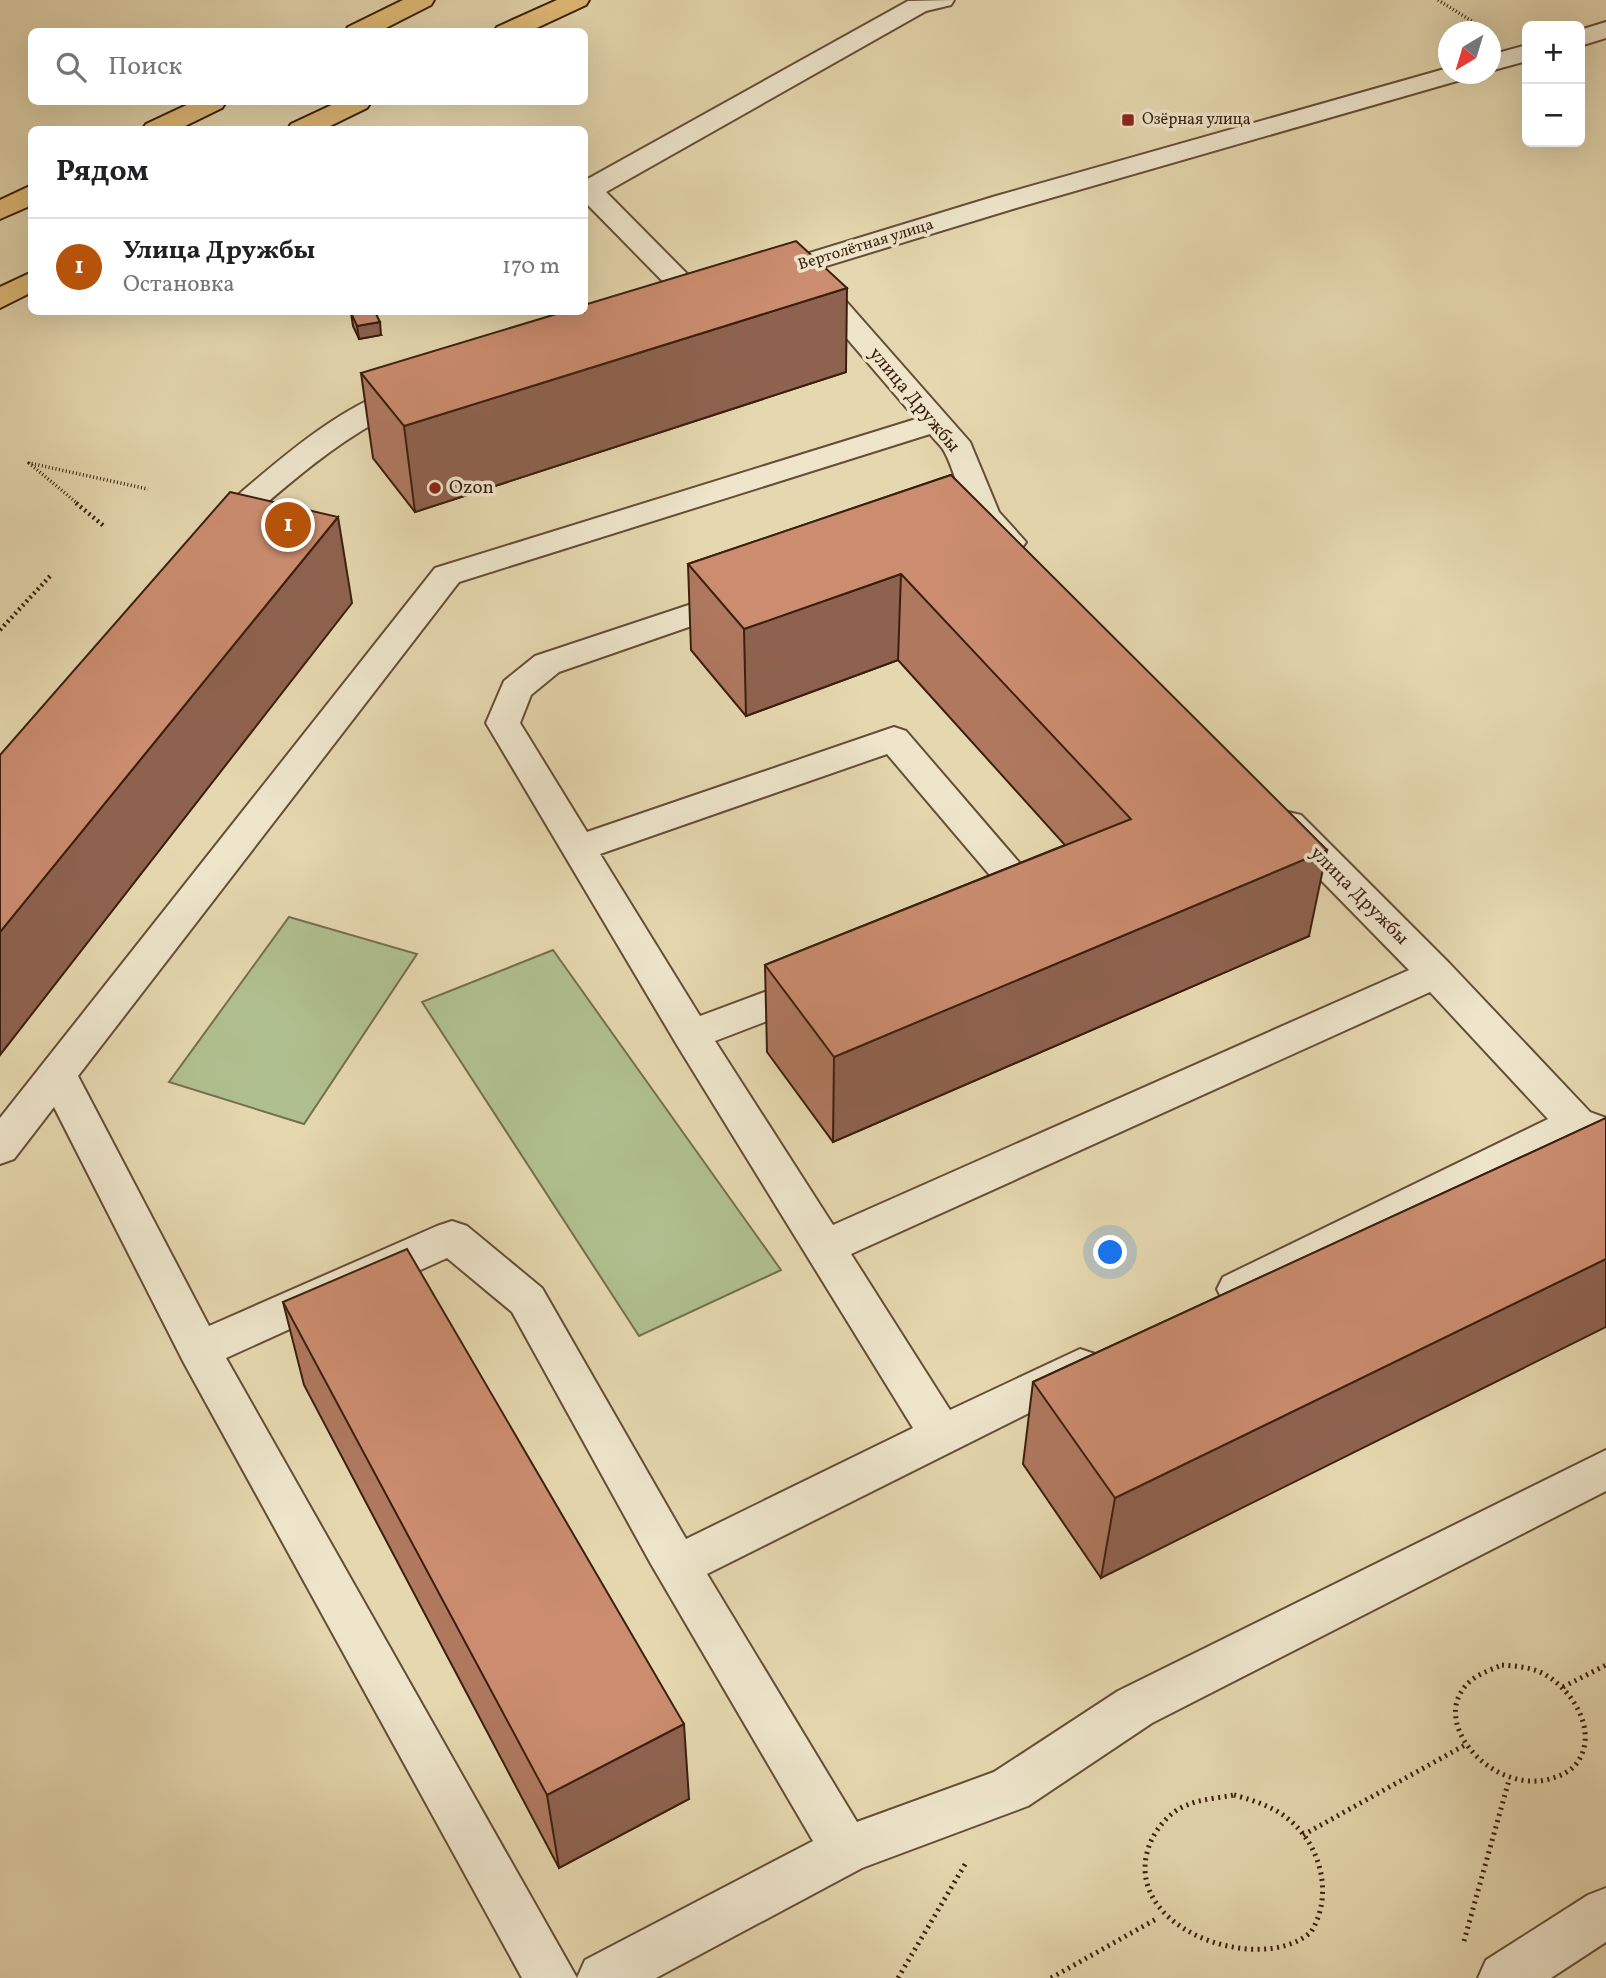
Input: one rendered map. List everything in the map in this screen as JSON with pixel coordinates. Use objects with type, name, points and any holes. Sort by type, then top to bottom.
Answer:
[{"type":"main road","points":[[365,28],[422,0]]},
{"type":"main road","points":[[515,28],[577,0]]},
{"type":"main road","points":[[163,126],[207,105]]},
{"type":"main road","points":[[308,126],[353,105]]},
{"type":"main road","points":[[0,211],[28,195]]},
{"type":"main road","points":[[0,299],[28,282]]},
{"type":"street","name":"Вертолётная улица","points":[[942,0],[917,6],[589,190],[705,295],[1006,202],[1438,79]]},
{"type":"street","points":[[1585,36],[1606,30]]},
{"type":"street","points":[[1501,60],[1522,54]]},
{"type":"street","name":"улица Дружбы","points":[[800,265],[959,449],[971,520],[1033,566]]},
{"type":"street","points":[[191,552],[286,472],[384,403],[444,381]]},
{"type":"street","points":[[0,1148],[447,575],[935,423]]},
{"type":"street","points":[[766,589],[547,664],[516,689],[503,723],[581,847],[691,1034],[943,1435]]},
{"type":"street","points":[[581,847],[894,739],[1035,903],[996,918]]},
{"type":"street","name":"улица Дружбы","points":[[1269,805],[1591,1128]]},
{"type":"street","points":[[826,1247],[1436,974]]},
{"type":"street","points":[[691,1034],[844,976]]},
{"type":"street","points":[[57,1074],[199,1350],[551,1978]]},
{"type":"street","points":[[1203,1306],[1591,1128]]},
{"type":"street","points":[[199,1350],[452,1238],[527,1300],[677,1566],[846,1850]]},
{"type":"street","points":[[677,1566],[1116,1349]]},
{"type":"street","points":[[603,1978],[846,1850],[1010,1789],[1135,1707],[1606,1469]]},
{"type":"street","points":[[1504,1978],[1606,1913]]},
{"type":"path","points":[[1438,0],[1472,21]]},
{"type":"path","points":[[105,527],[29,463],[148,489]]},
{"type":"path","points":[[0,630],[52,574]]},
{"type":"path","points":[[1502,1665],[1523,1667],[1544,1674],[1563,1687],[1577,1704],[1585,1722],[1586,1742],[1580,1759],[1569,1772],[1551,1782],[1531,1784],[1509,1780],[1488,1769],[1465,1745],[1455,1716],[1458,1696],[1467,1681],[1482,1670],[1502,1665]]},
{"type":"path","points":[[1563,1687],[1606,1665]]},
{"type":"path","points":[[1303,1835],[1465,1745]]},
{"type":"path","points":[[1461,1952],[1509,1780]]},
{"type":"path","points":[[898,1978],[1010,1789]]},
{"type":"path","points":[[1164,1930],[1149,1903],[1143,1876],[1147,1848],[1159,1823],[1180,1806],[1206,1796],[1234,1795],[1263,1803],[1289,1819],[1310,1842],[1321,1869],[1324,1898],[1317,1925],[1300,1948]]},
{"type":"path","points":[[1051,1978],[1158,1918]]},
{"type":"green space","points":[[289,917],[417,954],[304,1124],[169,1082]]},
{"type":"green space","points":[[553,950],[781,1270],[639,1336],[422,1002]]},
{"type":"building","points":[[796,241],[847,288],[404,426],[361,373],[553,315],[588,315],[588,304]]},
{"type":"building","points":[[352,315],[376,315],[380,322],[357,326]]},
{"type":"building","points":[[951,475],[1327,850],[834,1057],[765,965],[1131,819],[901,574],[744,629],[688,564]]},
{"type":"building","points":[[230,492],[338,517],[0,932],[0,755]]},
{"type":"building","points":[[1606,1118],[1606,1259],[1115,1498],[1033,1382]]},
{"type":"building","points":[[407,1249],[684,1724],[547,1795],[283,1302]]},
{"type":"place","name":"Озёрная улица","points":[[1128,120]]},
{"type":"place","name":"Ozon","points":[[435,488]]},
{"type":"place","name":"Улица Дружбы","points":[[288,525]]}]
